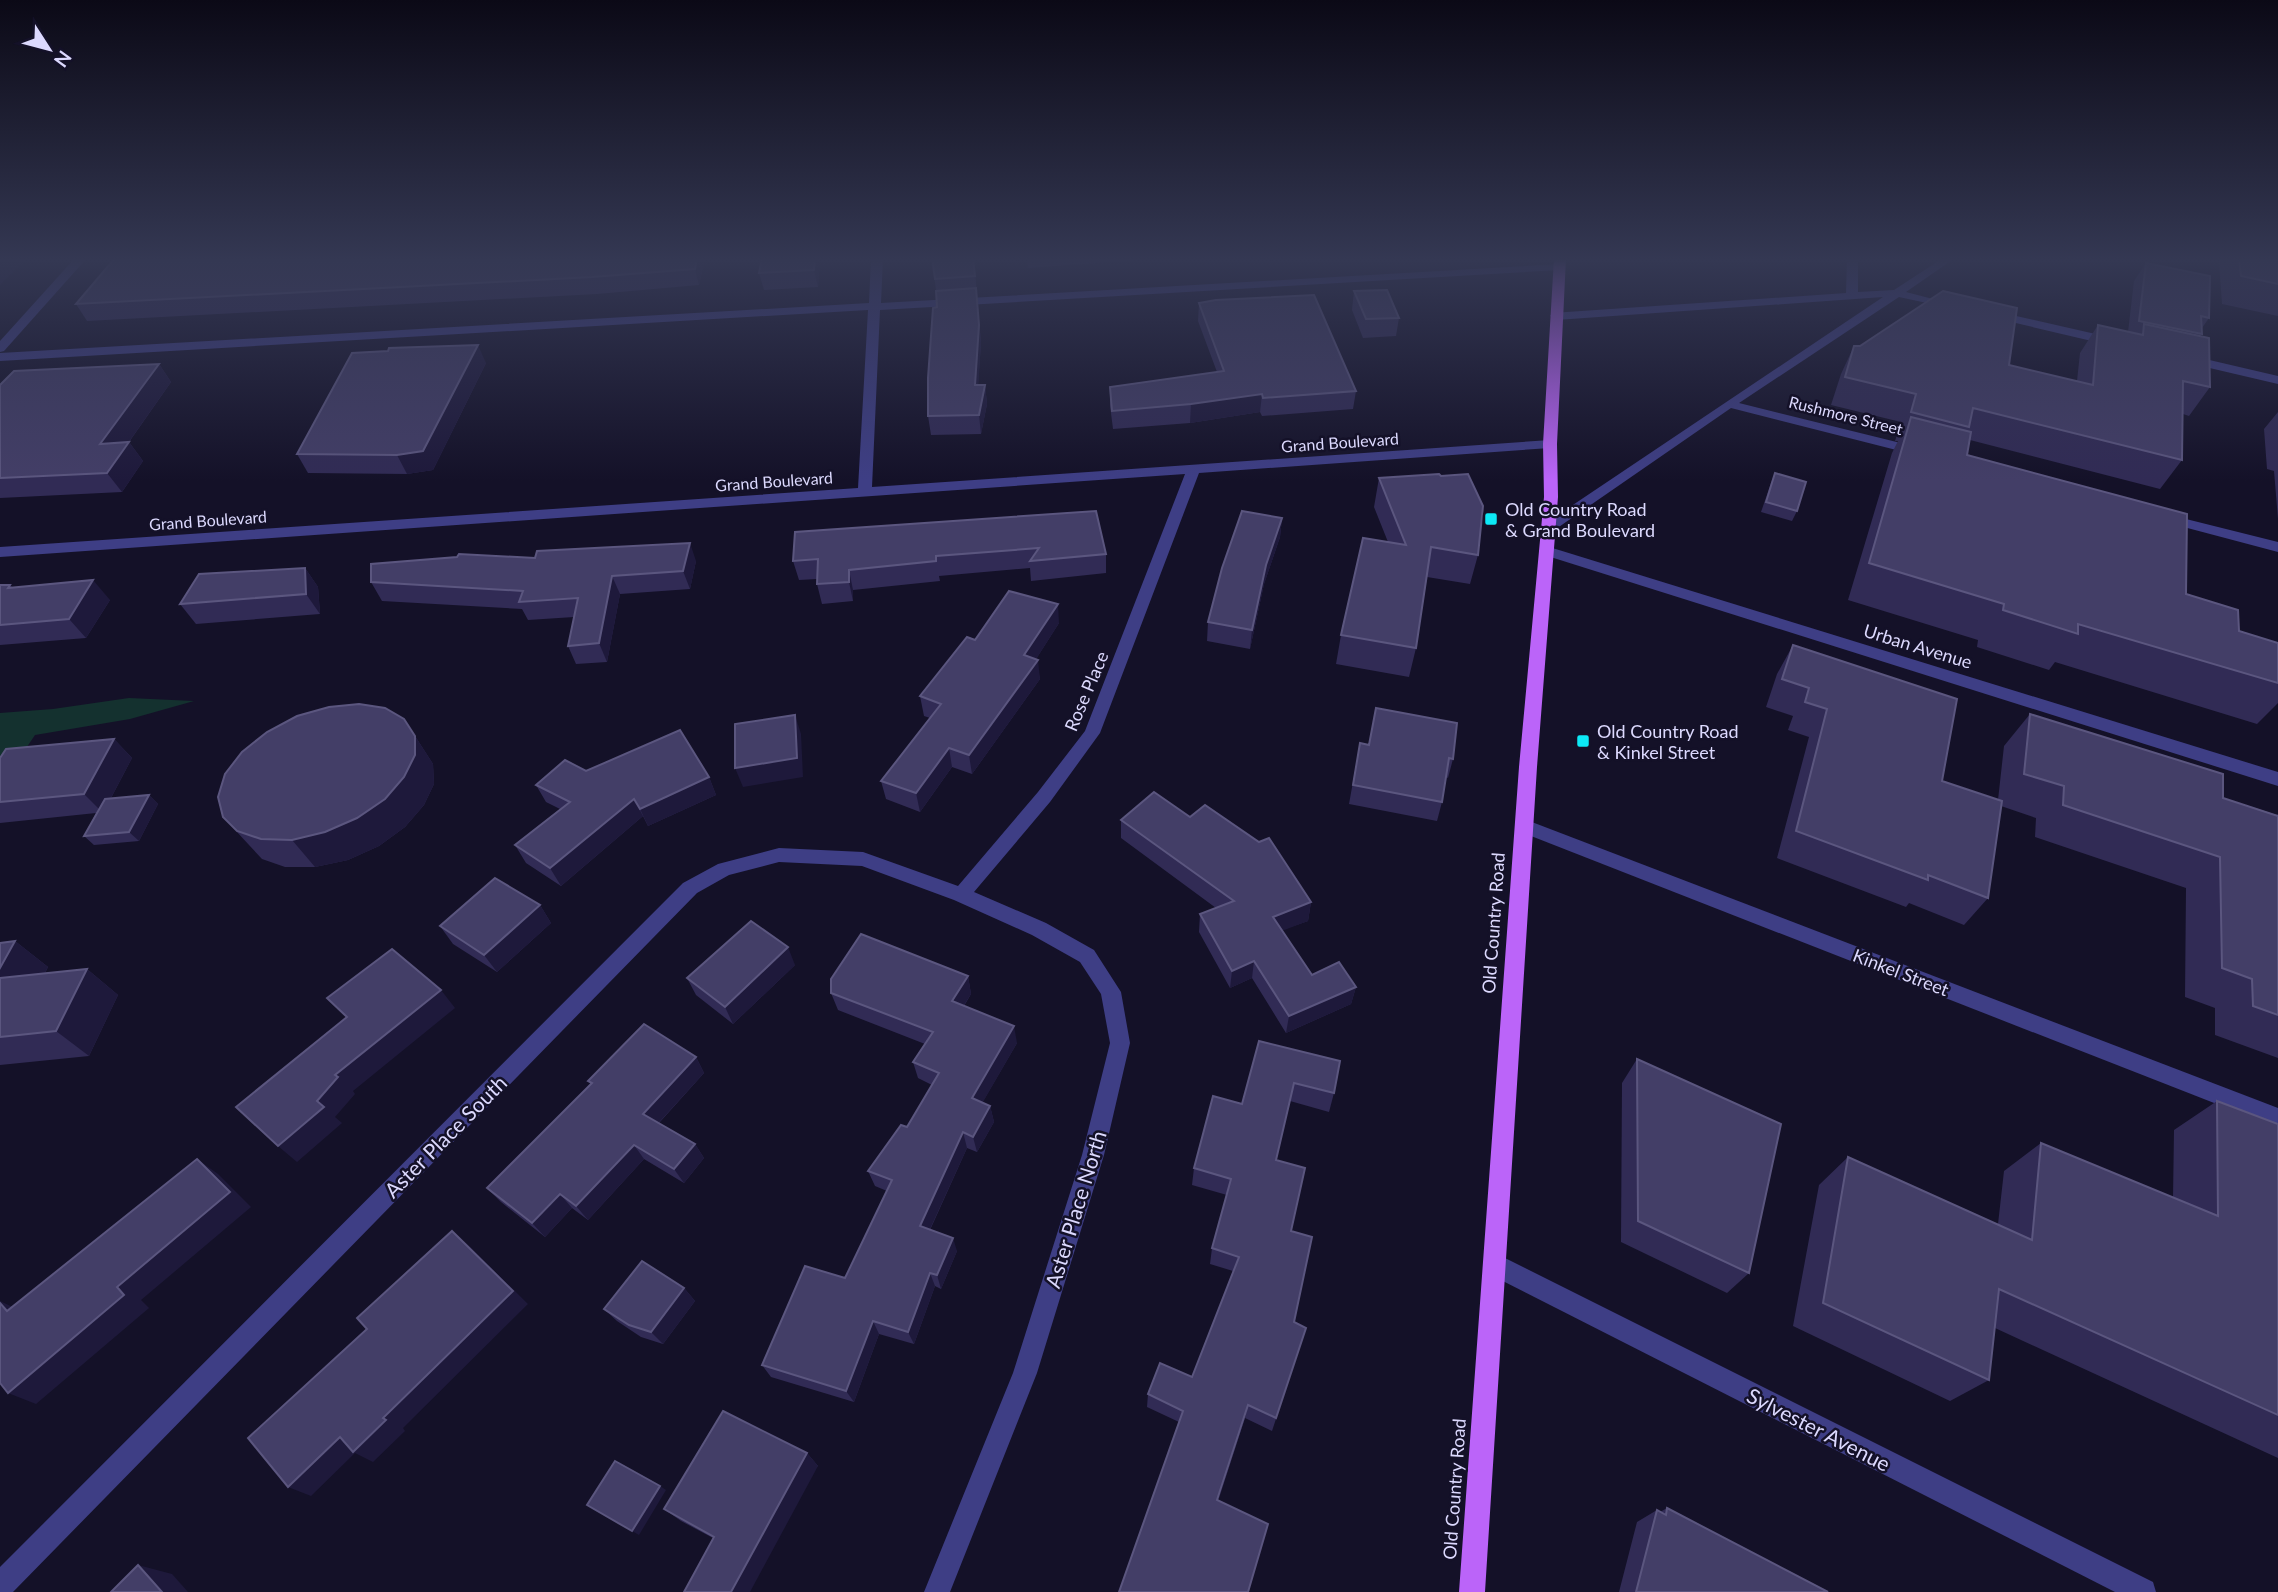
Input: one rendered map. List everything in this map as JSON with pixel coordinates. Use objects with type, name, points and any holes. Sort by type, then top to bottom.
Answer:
[{"type":"main road","name":"Old Country Road","points":[[1472,1592],[1524,826],[1548,528],[1555,332]]},
{"type":"street","points":[[0,348],[14,332]]},
{"type":"street","points":[[0,357],[432,332]]},
{"type":"street","points":[[865,493],[873,332]]},
{"type":"street","points":[[1548,528],[1837,332]]},
{"type":"street","points":[[2069,332],[2129,346]]},
{"type":"street","points":[[2170,355],[2278,380]]},
{"type":"street","name":"Rushmore Street","points":[[1729,404],[1926,454]]},
{"type":"street","name":"Grand Boulevard","points":[[0,552],[1550,444]]},
{"type":"street","name":"Rose Place","points":[[961,895],[1044,797],[1093,733],[1193,470]]},
{"type":"street","points":[[2156,515],[2278,547]]},
{"type":"street","name":"Urban Avenue","points":[[1546,551],[2278,779]]},
{"type":"street","name":"Kinkel Street","points":[[1524,826],[2278,1118]]},
{"type":"street","name":"Aster Place South","points":[[0,1586],[690,888],[724,869],[779,855],[863,859],[961,895]]},
{"type":"street","name":"Aster Place North","points":[[937,1592],[1025,1373],[1093,1155],[1119,1042],[1111,992],[1087,956],[1039,929],[961,895]]},
{"type":"street","name":"Sylvester Avenue","points":[[1494,1265],[2143,1592]]},
{"type":"green space","points":[[129,698],[194,701],[130,719],[35,735],[0,787],[0,713],[53,709]]},
{"type":"building","points":[[931,332],[979,332],[975,385],[985,385],[979,415],[928,416]]},
{"type":"building","points":[[1210,332],[1330,332],[1356,391],[1263,398],[1262,394],[1112,411],[1110,387],[1224,371]]},
{"type":"building","points":[[1881,332],[2014,332],[2009,365],[2093,385],[2097,332],[2143,335],[2143,332],[2183,332],[2209,338],[2210,387],[2183,381],[2182,460],[1973,408],[1969,427],[1911,412],[1916,394],[1845,377],[1854,346],[1860,346]]},
{"type":"building","points":[[478,345],[423,451],[397,455],[297,454],[352,353],[388,351],[389,348]]},
{"type":"building","points":[[159,364],[100,444],[129,442],[107,473],[0,478],[0,385],[14,371]]},
{"type":"building","points":[[1911,417],[1971,432],[1967,455],[2187,514],[2186,594],[2238,610],[2239,631],[2278,643],[2278,683],[2078,624],[2078,634],[2003,610],[2004,604],[1869,563]]},
{"type":"building","points":[[1775,473],[1806,482],[1797,511],[1766,502]]},
{"type":"building","points":[[1468,474],[1483,506],[1478,555],[1431,547],[1416,648],[1341,635],[1363,538],[1406,545],[1379,478]]},
{"type":"building","points":[[1096,511],[1106,554],[1030,561],[1039,548],[936,556],[936,561],[849,570],[849,582],[817,584],[818,559],[793,561],[795,532]]},
{"type":"building","points":[[1242,511],[1282,518],[1266,565],[1252,630],[1208,622],[1222,568]]},
{"type":"building","points":[[690,543],[683,571],[612,576],[599,643],[568,646],[578,598],[519,602],[523,591],[371,582],[371,564],[457,557],[459,554],[535,558],[537,551]]},
{"type":"building","points":[[305,568],[306,594],[180,604],[199,574]]},
{"type":"building","points":[[93,580],[69,619],[0,625],[0,585],[10,585],[8,588]]},
{"type":"building","points":[[1009,591],[1058,604],[1024,655],[1038,660],[969,755],[949,748],[916,793],[881,781],[941,704],[920,696],[967,637],[975,640]]},
{"type":"building","points":[[1793,645],[1957,699],[1942,781],[2002,801],[1988,898],[1928,875],[1928,880],[1796,831],[1827,709],[1805,702],[1809,688],[1782,679]]},
{"type":"building","points":[[359,704],[385,708],[404,719],[415,736],[415,755],[404,777],[385,799],[357,818],[325,832],[292,840],[261,839],[237,831],[223,817],[218,797],[225,774],[242,752],[267,732],[297,716],[329,707]]},
{"type":"building","points":[[1376,708],[1457,723],[1453,759],[1449,758],[1442,802],[1353,785],[1360,743],[1369,745]]},
{"type":"building","points":[[2030,714],[2223,774],[2223,798],[2278,816],[2278,1015],[2253,1006],[2252,979],[2222,968],[2220,857],[2063,805],[2064,786],[2024,774]]},
{"type":"building","points":[[795,715],[797,758],[735,768],[735,724]]},
{"type":"building","points":[[680,730],[709,777],[640,809],[634,799],[550,868],[515,845],[570,802],[536,785],[565,760],[586,771]]},
{"type":"building","points":[[114,739],[84,794],[0,802],[0,758],[6,749]]},
{"type":"building","points":[[1154,792],[1190,817],[1205,805],[1259,842],[1269,838],[1311,902],[1273,917],[1312,975],[1339,962],[1356,987],[1289,1016],[1254,961],[1232,971],[1200,914],[1234,901],[1121,820]]},
{"type":"building","points":[[149,795],[129,832],[84,836],[105,799]]},
{"type":"building","points":[[495,878],[540,905],[484,955],[440,926]]},
{"type":"building","points":[[751,921],[788,947],[725,1007],[687,978]]},
{"type":"building","points":[[861,934],[968,976],[952,1001],[1014,1026],[972,1098],[990,1106],[973,1137],[963,1132],[920,1226],[953,1238],[937,1275],[930,1273],[908,1332],[873,1321],[846,1391],[762,1365],[805,1266],[845,1278],[892,1180],[868,1171],[901,1125],[907,1127],[939,1073],[913,1062],[933,1032],[831,993],[831,979]]},
{"type":"building","points":[[15,941],[0,968],[0,943]]},
{"type":"building","points":[[392,949],[441,990],[335,1075],[338,1077],[317,1101],[324,1107],[278,1146],[236,1107],[347,1017],[327,998]]},
{"type":"building","points":[[87,969],[56,1031],[0,1037],[0,978]]},
{"type":"building","points":[[644,1024],[696,1057],[643,1114],[695,1144],[674,1169],[634,1145],[576,1206],[560,1194],[532,1223],[487,1188],[592,1083],[588,1081]]},
{"type":"building","points":[[1259,1041],[1340,1061],[1334,1093],[1294,1083],[1276,1160],[1305,1168],[1291,1231],[1312,1237],[1294,1322],[1306,1328],[1276,1418],[1248,1405],[1217,1500],[1268,1524],[1248,1592],[1119,1592],[1183,1411],[1148,1394],[1160,1363],[1192,1377],[1239,1257],[1212,1248],[1231,1179],[1194,1168],[1213,1096],[1242,1104]]},
{"type":"building","points":[[1637,1059],[1781,1124],[1749,1273],[1638,1221]]},
{"type":"building","points":[[2217,1101],[2278,1124],[2278,1415],[1999,1289],[1989,1380],[1823,1303],[1848,1157],[2032,1240],[2041,1143],[2218,1216]]},
{"type":"building","points":[[197,1159],[230,1192],[117,1287],[124,1295],[8,1393],[0,1383],[0,1303],[7,1311]]},
{"type":"building","points":[[452,1231],[513,1291],[383,1418],[386,1420],[353,1452],[340,1437],[288,1487],[248,1438],[367,1329],[357,1318]]},
{"type":"building","points":[[642,1261],[684,1288],[651,1332],[629,1325],[604,1309]]},
{"type":"building","points":[[723,1411],[807,1453],[731,1592],[684,1592],[714,1537],[664,1509]]},
{"type":"building","points":[[615,1461],[660,1486],[632,1531],[587,1505]]},
{"type":"building","points":[[1667,1508],[1828,1592],[1636,1592],[1657,1510],[1666,1515]]},
{"type":"building","points":[[138,1565],[162,1592],[111,1592]]},
{"type":"place","name":"Old Country Road & Grand Boulevard","points":[[1491,519]]},
{"type":"place","name":"Old Country Road & Kinkel Street","points":[[1583,741]]}]
